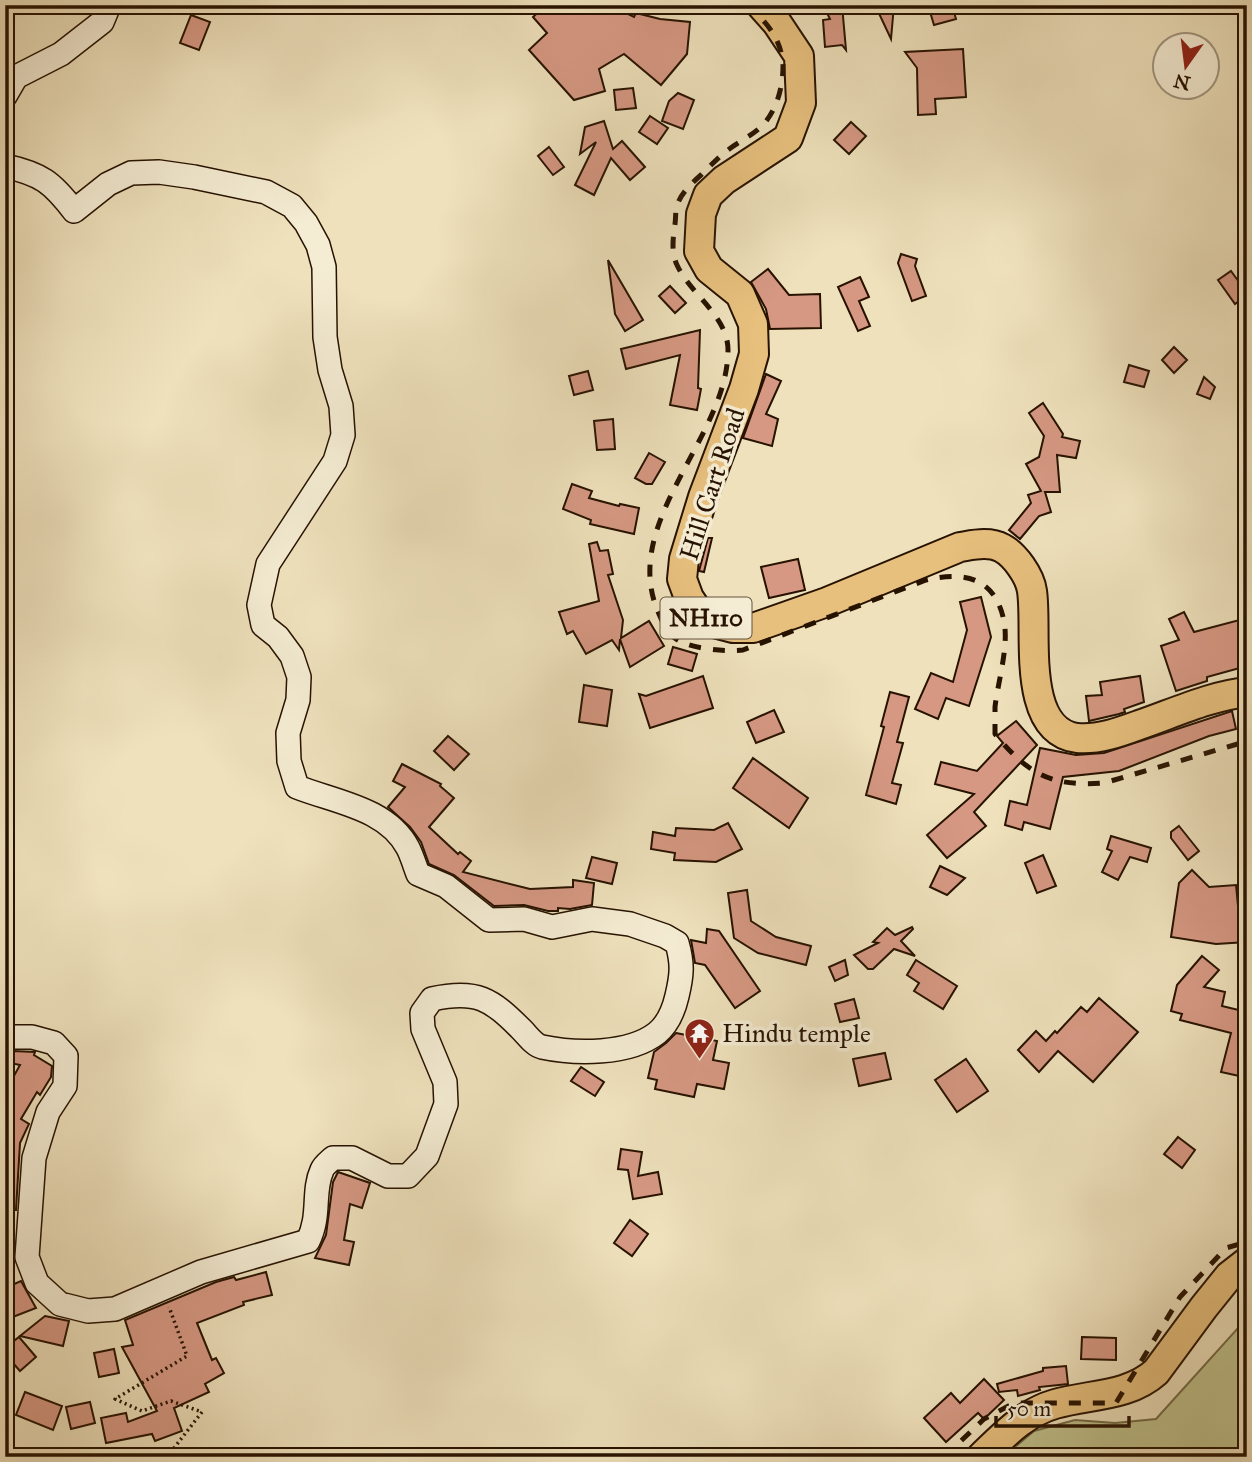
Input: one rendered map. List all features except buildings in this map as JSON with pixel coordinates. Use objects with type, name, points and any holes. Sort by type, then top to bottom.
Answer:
[{"type":"highway","name":"Hill Cart Road","points":[[761,5],[799,56],[801,103],[788,138],[723,180],[708,195],[701,214],[699,251],[709,269],[740,294],[753,324],[754,354],[684,559],[682,579],[689,598],[699,612],[714,623],[733,628],[753,628],[827,602],[960,547],[982,544],[1002,547],[1020,565],[1032,588],[1039,698],[1045,716],[1059,730],[1075,738],[1093,738],[1117,733],[1227,694],[1247,692]]},
{"type":"highway","points":[[981,1457],[1018,1421],[1052,1405],[1096,1394],[1123,1391],[1143,1384],[1156,1372],[1229,1276],[1247,1262]]},
{"type":"main road","points":[[5,96],[16,77],[61,54],[102,22],[107,10],[106,5]]},
{"type":"main road","points":[[5,166],[38,175],[58,190],[74,211],[108,184],[131,173],[159,172],[265,192],[292,206],[306,223],[324,267],[325,337],[330,370],[341,406],[343,435],[335,461],[268,564],[259,605],[263,625],[278,637],[292,656],[299,677],[298,699],[288,733],[289,761],[297,787],[353,804],[393,828],[408,848],[418,874],[446,886],[489,920],[524,919],[552,927],[592,919],[630,924],[677,943],[683,963],[673,1011],[657,1033],[624,1049],[589,1052],[539,1046],[498,1007],[476,996],[432,999],[422,1013],[424,1029],[446,1082],[446,1104],[427,1156],[408,1176],[388,1176],[352,1158],[333,1158],[322,1168],[316,1227],[308,1241],[201,1272],[115,1309],[88,1311],[60,1304],[37,1283],[27,1256],[34,1158],[48,1112],[65,1086],[66,1056],[54,1043],[32,1037],[5,1037]]},
{"type":"path","points":[[162,1289],[187,1356],[115,1399],[142,1411],[171,1401],[202,1412],[167,1457]]},
{"type":"green space","points":[[1247,1318],[1247,1457],[1003,1457],[1034,1431],[1075,1420],[1115,1423],[1156,1419]]},
{"type":"railway","points":[[746,5],[767,24],[776,39],[782,57],[782,82],[775,105],[763,125],[715,161],[685,191],[676,208],[673,245],[675,260],[683,276],[722,326],[728,350],[723,383],[711,416],[663,514],[652,547],[650,580],[664,626],[672,636],[686,644],[716,650],[743,650],[926,580],[965,577],[985,586],[1000,606],[1005,642],[995,707],[995,734],[1030,768],[1042,775],[1069,783],[1104,783],[1241,743],[1247,747]]},
{"type":"railway","points":[[944,1457],[984,1419],[1014,1403],[1116,1403],[1180,1297],[1226,1248],[1247,1242]]},
{"type":"place","name":"Hindu temple","points":[[699,1060]]}]
